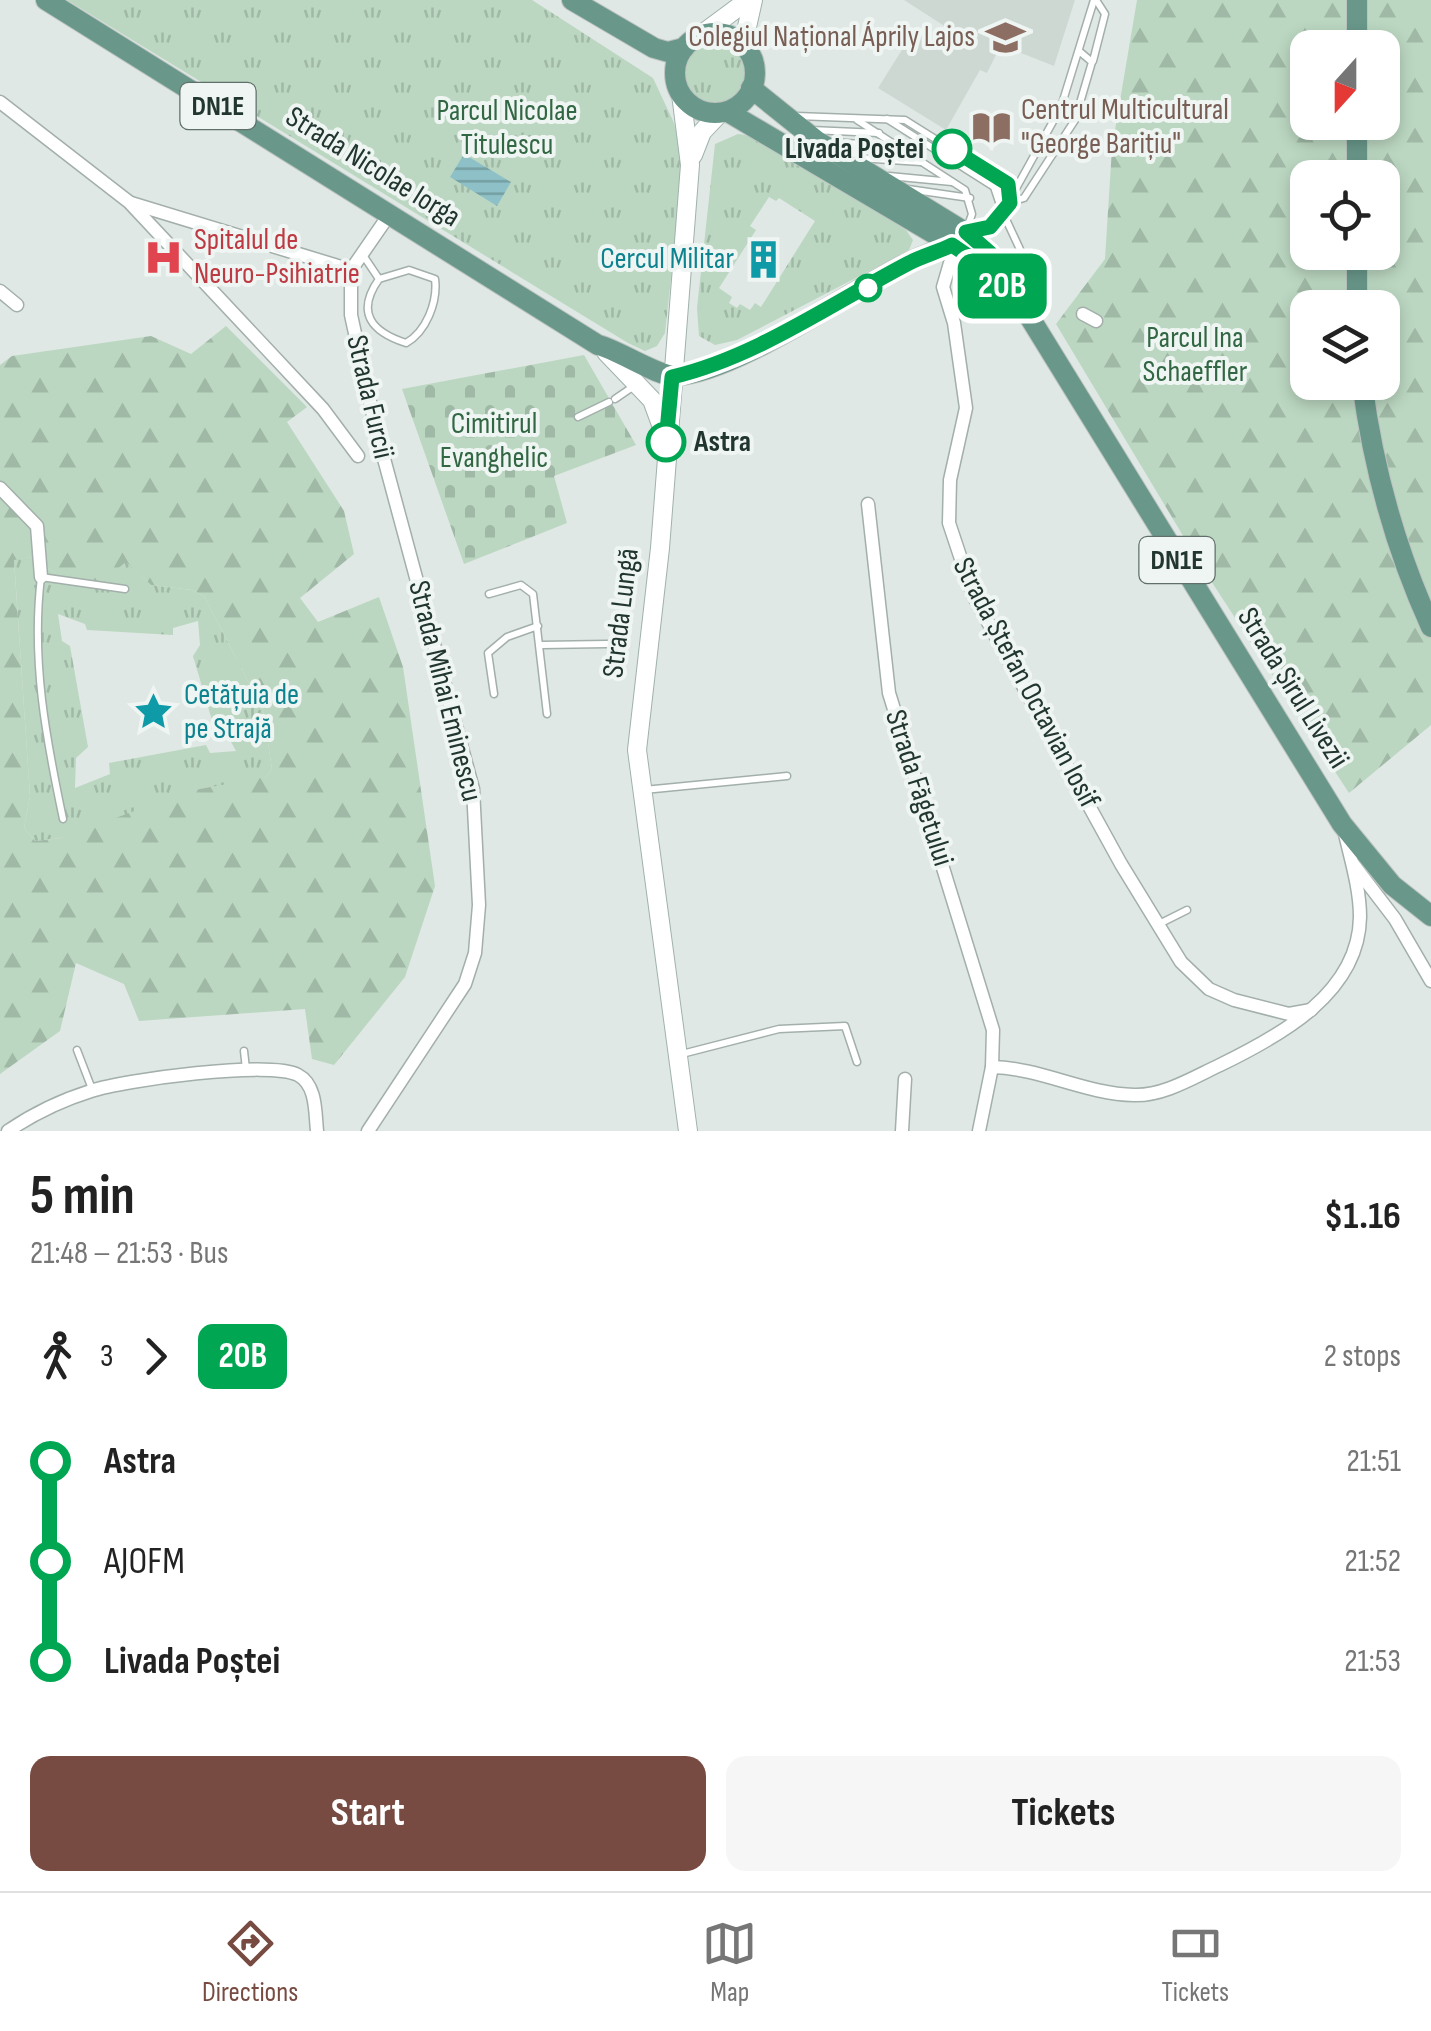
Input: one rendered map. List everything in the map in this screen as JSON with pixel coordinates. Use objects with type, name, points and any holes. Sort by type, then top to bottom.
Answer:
[{"type":"main road","name":"Strada Nicolae Iorga","points":[[46,0],[391,212],[598,345],[672,377]]},
{"type":"main road","points":[[572,0],[654,48],[668,52],[691,43],[731,37],[748,52]]},
{"type":"main road","points":[[690,165],[675,70],[691,43],[750,0]]},
{"type":"main road","points":[[690,165],[697,141],[752,88],[747,26],[750,0]]},
{"type":"main road","points":[[1357,0],[1357,30]]},
{"type":"main road","name":"DN1E","points":[[752,88],[800,129],[887,186],[961,243]]},
{"type":"main road","name":"DN1E","points":[[681,94],[698,109],[724,113],[929,221]]},
{"type":"main road","name":"Strada Lungă","points":[[685,1128],[640,790],[637,730],[690,165]]},
{"type":"main road","points":[[911,262],[929,221]]},
{"type":"main road","points":[[672,377],[702,370],[751,348],[911,262],[961,243]]},
{"type":"main road","name":"Strada Șirul Livezii","points":[[961,243],[990,253],[1342,824],[1359,859]]},
{"type":"main road","points":[[598,345],[652,400],[667,440]]},
{"type":"main road","points":[[1364,400],[1371,451],[1389,517],[1431,627]]},
{"type":"main road","name":"DN1E","points":[[1359,859],[1431,916]]},
{"type":"street","points":[[0,102],[129,202],[323,409],[358,456]]},
{"type":"street","points":[[129,202],[351,270],[391,212]]},
{"type":"street","name":"Strada Ștefan Octavian Iosif","points":[[961,243],[943,280],[965,388],[963,428],[948,496],[954,545],[974,596],[1033,709],[1180,962],[1210,989],[1260,1008],[1290,1014],[1310,1010]]},
{"type":"street","name":"Strada Furcii","points":[[351,270],[351,315],[402,522]]},
{"type":"street","points":[[0,291],[17,305]]},
{"type":"street","points":[[1083,314],[1096,321]]},
{"type":"street","points":[[0,488],[36,526],[42,577]]},
{"type":"street","name":"Strada Făgetului","points":[[868,504],[889,693],[902,748],[988,1007],[992,1067],[978,1131]]},
{"type":"street","name":"Strada Mihai Eminescu","points":[[368,1131],[465,984],[475,953],[478,905],[473,789],[402,522]]},
{"type":"street","points":[[992,1067],[1040,1072],[1132,1095],[1153,1094],[1250,1050],[1310,1010],[1336,984],[1358,935],[1359,859]]},
{"type":"street","points":[[1359,859],[1431,980]]},
{"type":"street","points":[[8,1131],[92,1090],[129,1082],[246,1070],[274,1070],[301,1076],[314,1100],[317,1131]]},
{"type":"street","points":[[902,1131],[904,1079]]},
{"type":"lane","points":[[961,243],[1001,217],[1010,203],[1052,126],[1095,0]]},
{"type":"lane","points":[[1010,203],[1024,198],[1074,120],[1105,14],[1095,0]]},
{"type":"lane","points":[[1078,51],[1092,62]]},
{"type":"lane","points":[[886,119],[994,187],[1001,217],[1031,274]]},
{"type":"lane","points":[[800,129],[857,120],[905,120],[1008,184],[1010,203]]},
{"type":"lane","points":[[857,120],[955,182],[970,198],[971,224],[961,243]]},
{"type":"lane","points":[[800,129],[880,133]]},
{"type":"lane","points":[[800,129],[902,147]]},
{"type":"lane","points":[[842,158],[925,162]]},
{"type":"lane","points":[[868,174],[955,182]]},
{"type":"lane","points":[[887,186],[970,198]]},
{"type":"lane","points":[[362,254],[378,279]]},
{"type":"lane","points":[[409,270],[435,279],[435,298],[420,332],[406,343],[380,335],[371,326],[366,302],[378,279],[409,270]]},
{"type":"lane","points":[[578,416],[638,382]]},
{"type":"lane","points":[[63,819],[41,716],[36,622],[42,577],[126,589]]},
{"type":"lane","points":[[489,594],[521,584],[528,587],[541,645],[548,714]]},
{"type":"lane","points":[[494,694],[488,653],[507,637],[538,626]]},
{"type":"lane","points":[[541,645],[607,644]]},
{"type":"lane","points":[[640,790],[787,776]]},
{"type":"lane","points":[[1157,925],[1187,910]]},
{"type":"lane","points":[[677,1055],[779,1029],[845,1026],[857,1062]]},
{"type":"lane","points":[[77,1050],[92,1090]]},
{"type":"lane","points":[[244,1051],[246,1070]]},
{"type":"shaded area","points":[[904,0],[1075,0],[1054,66],[1001,45],[987,73],[980,70],[946,130],[878,88],[915,29],[942,45],[949,29]]},
{"type":"green space","name":"Parcul Nicolae Titulescu","points":[[67,0],[532,0],[653,78],[674,123],[684,159],[665,333],[657,346],[645,351],[628,343]]},
{"type":"green space","name":"Parcul Ina Schaeffler","points":[[1137,0],[1431,0],[1431,725],[1349,793],[1200,564],[1056,324],[1105,259],[1112,148]]},
{"type":"green space","points":[[714,42],[736,51],[745,73],[736,95],[714,104],[692,95],[683,73],[692,51]]},
{"type":"green space","points":[[738,134],[774,147],[906,230],[913,240],[909,250],[737,340],[715,345],[699,336],[697,308],[715,144]],"holes":[[[769,197],[776,201],[779,198],[815,221],[761,307],[755,303],[750,310],[740,304],[737,308],[729,303],[732,297],[719,288],[756,230],[750,226]]]},
{"type":"green space","points":[[226,326],[307,407],[287,422],[344,511],[354,554],[300,598],[318,622],[379,597],[403,667],[435,886],[405,977],[334,1065],[312,1059],[305,1009],[139,1021],[124,984],[76,963],[60,1031],[0,1074],[0,365],[12,356],[151,336],[191,354]],"holes":[[[32,557],[56,573],[100,582],[126,562],[151,585],[192,590],[204,596],[263,710],[272,769],[266,777],[189,791],[61,838],[35,841],[24,828],[30,796],[14,560]]]},
{"type":"green space","name":"Cimitirul Evanghelic","points":[[584,355],[636,445],[554,476],[567,523],[464,564],[402,389]]},
{"type":"green space","points":[[32,557],[56,573],[126,561],[151,585],[192,590],[204,596],[263,710],[272,769],[266,777],[61,838],[35,841],[24,828],[30,796],[14,559]],"holes":[[[58,614],[85,624],[87,630],[173,635],[173,628],[198,621],[200,645],[193,656],[214,727],[224,729],[236,751],[210,753],[206,745],[109,763],[110,774],[75,788],[76,758],[88,747],[70,646],[62,641]]]},
{"type":"water","points":[[464,154],[511,182],[497,206],[450,177]]},
{"type":"bus line","name":"20B","points":[[666,442],[672,377],[702,370],[751,348],[911,262],[952,245],[983,266],[1013,296],[990,253],[966,232],[990,227],[998,221],[1010,203],[1008,184],[952,149]]},
{"type":"place","name":"Colegiul Național Áprily Lajos","points":[[1005,37]]},
{"type":"place","name":"Centrul Multicultural \"George Barițiu\"","points":[[991,127]]},
{"type":"place","name":"Livada Poștei","points":[[952,149]]},
{"type":"place","name":"Spitalul de Neuro-Psihiatrie","points":[[164,257]]},
{"type":"place","name":"Cercul Militar","points":[[764,259]]},
{"type":"place","name":"Astra","points":[[666,442]]},
{"type":"place","name":"Cetățuia de pe Strajă","points":[[154,712]]}]
